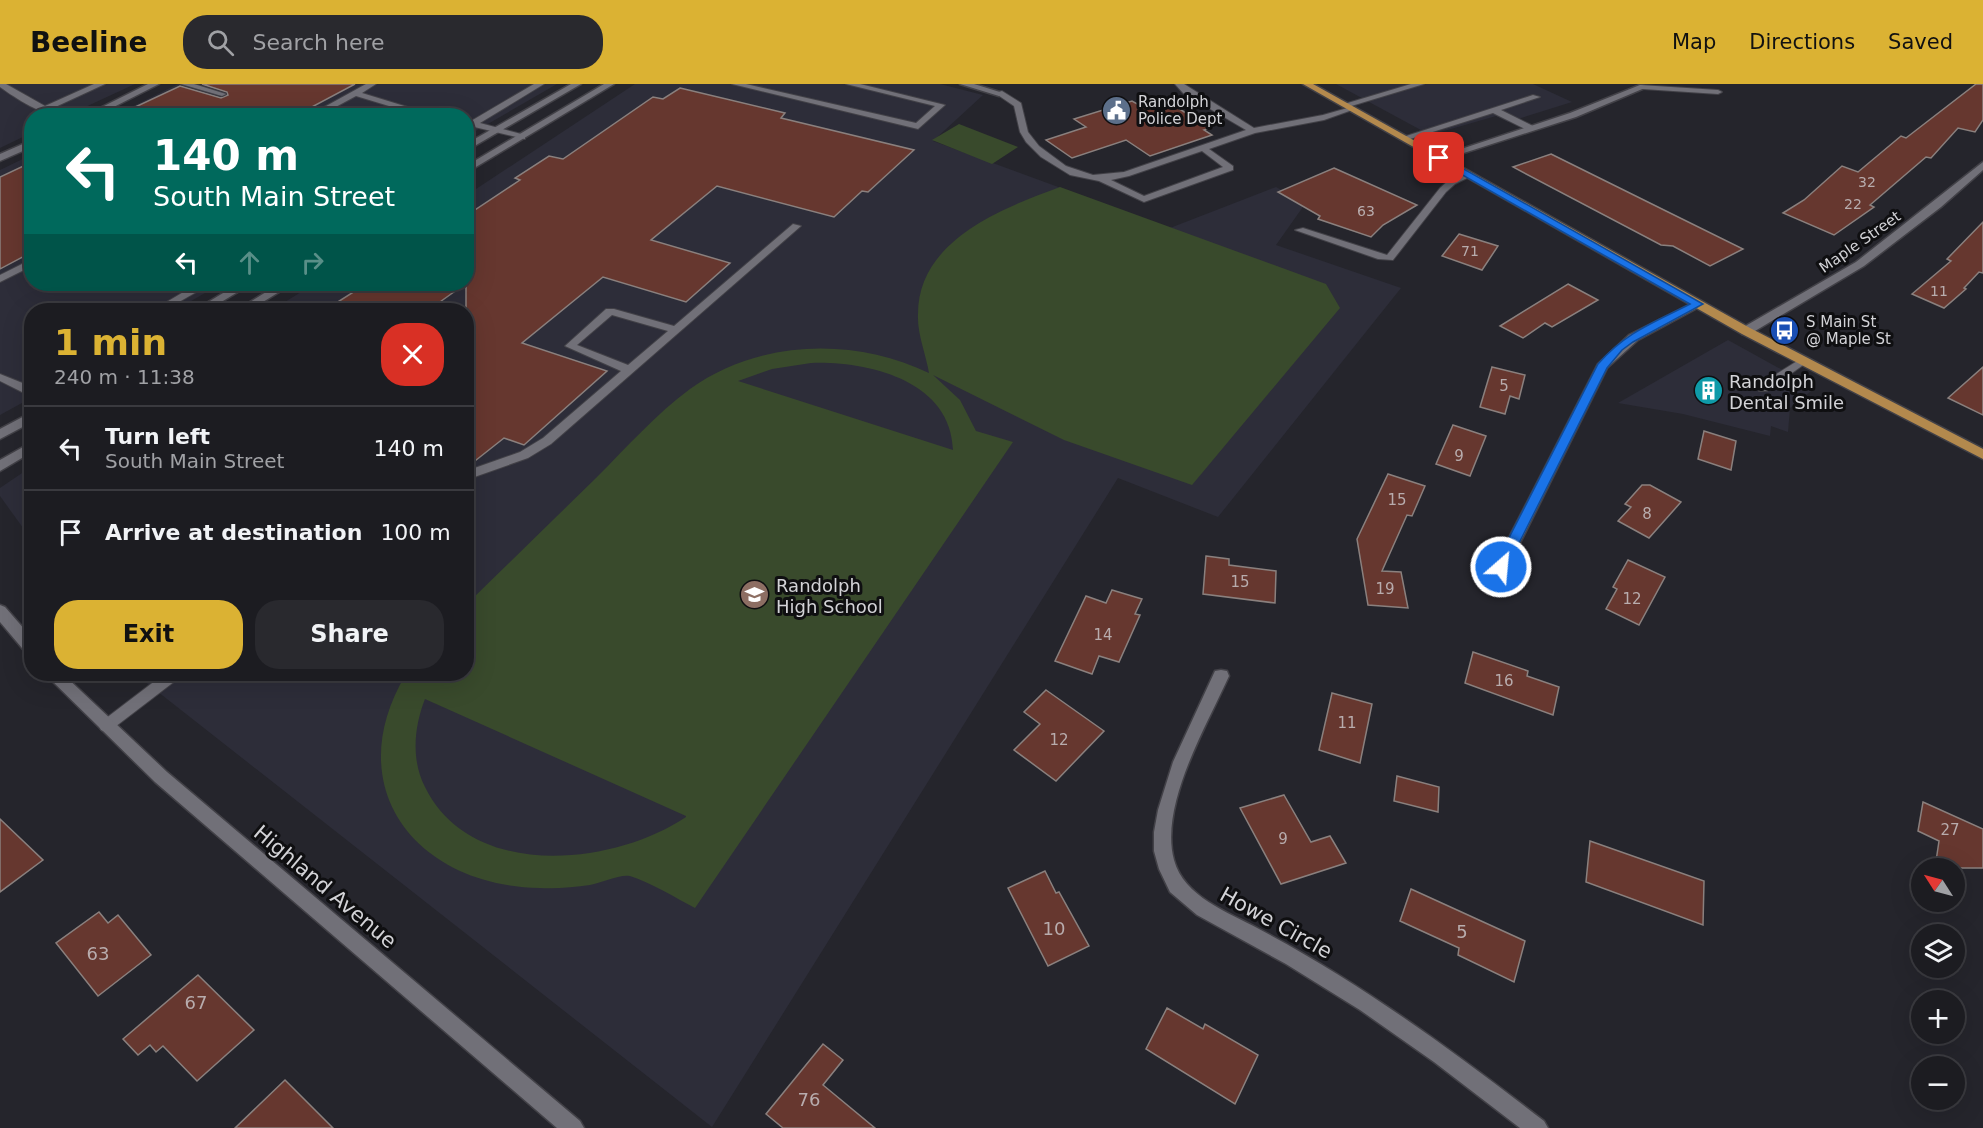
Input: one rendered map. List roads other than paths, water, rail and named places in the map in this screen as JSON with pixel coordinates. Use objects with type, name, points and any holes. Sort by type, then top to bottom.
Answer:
[{"type":"main road","points":[[1307,84],[1746,331],[1983,455]]},
{"type":"street","points":[[104,108],[154,84]]},
{"type":"street","points":[[474,144],[576,84]]},
{"type":"street","points":[[474,164],[610,84]]},
{"type":"street","points":[[964,84],[999,93]]},
{"type":"street","points":[[1439,158],[1573,115],[1643,85]]},
{"type":"street","points":[[0,158],[24,147]]},
{"type":"street","name":"Maple Street","points":[[1746,331],[1860,264],[1933,208],[1983,165]]},
{"type":"street","points":[[212,303],[232,291]]},
{"type":"street","points":[[255,303],[274,291]]},
{"type":"street","points":[[1501,567],[1606,362],[1629,340],[1697,304]]},
{"type":"street","points":[[0,435],[24,421]]},
{"type":"street","points":[[0,466],[24,451]]},
{"type":"street","points":[[0,611],[24,639]]},
{"type":"street","name":"Howe Circle","points":[[1221,676],[1177,777],[1162,823],[1163,851],[1174,881],[1182,893],[1209,913],[1302,963],[1379,1011],[1444,1056],[1537,1128]]},
{"type":"street","name":"Highland Avenue","points":[[60,681],[161,777],[573,1128]]},
{"type":"lane","points":[[1,84],[42,108]]},
{"type":"lane","points":[[46,108],[101,84]]},
{"type":"lane","points":[[184,84],[222,94]]},
{"type":"lane","points":[[327,108],[372,84]]},
{"type":"lane","points":[[474,121],[540,84]]},
{"type":"lane","points":[[736,84],[918,126],[941,105],[850,84]]},
{"type":"lane","points":[[1179,84],[1186,91],[1253,131]]},
{"type":"lane","points":[[1100,178],[1132,172],[1253,131],[1324,117],[1420,84]]},
{"type":"lane","points":[[1643,85],[1718,92]]},
{"type":"lane","points":[[354,93],[406,108]]},
{"type":"lane","points":[[999,93],[1018,105],[1023,130],[1039,150],[1076,173],[1100,178],[1144,199],[1230,168],[1203,148]]},
{"type":"lane","points":[[1404,138],[1536,97]]},
{"type":"lane","points":[[1494,110],[1530,128]]},
{"type":"lane","points":[[474,124],[522,137]]},
{"type":"lane","points":[[1300,230],[1390,258],[1443,190],[1452,182],[1469,175]]},
{"type":"lane","points":[[474,473],[535,449],[796,226]]},
{"type":"lane","points":[[0,279],[24,266]]},
{"type":"lane","points":[[170,303],[191,291]]},
{"type":"lane","points":[[629,370],[570,346],[610,311],[676,330]]},
{"type":"lane","points":[[1762,388],[1802,361]]},
{"type":"lane","points":[[0,377],[24,388]]},
{"type":"lane","points":[[106,726],[165,681]]},
{"type":"place","name":"Randolph Police Dept","points":[[1117,111]]},
{"type":"place","name":"S Main St @ Maple St","points":[[1785,331]]},
{"type":"place","name":"Randolph Dental Smile","points":[[1708,391]]},
{"type":"place","name":"Randolph High School","points":[[755,595]]}]
